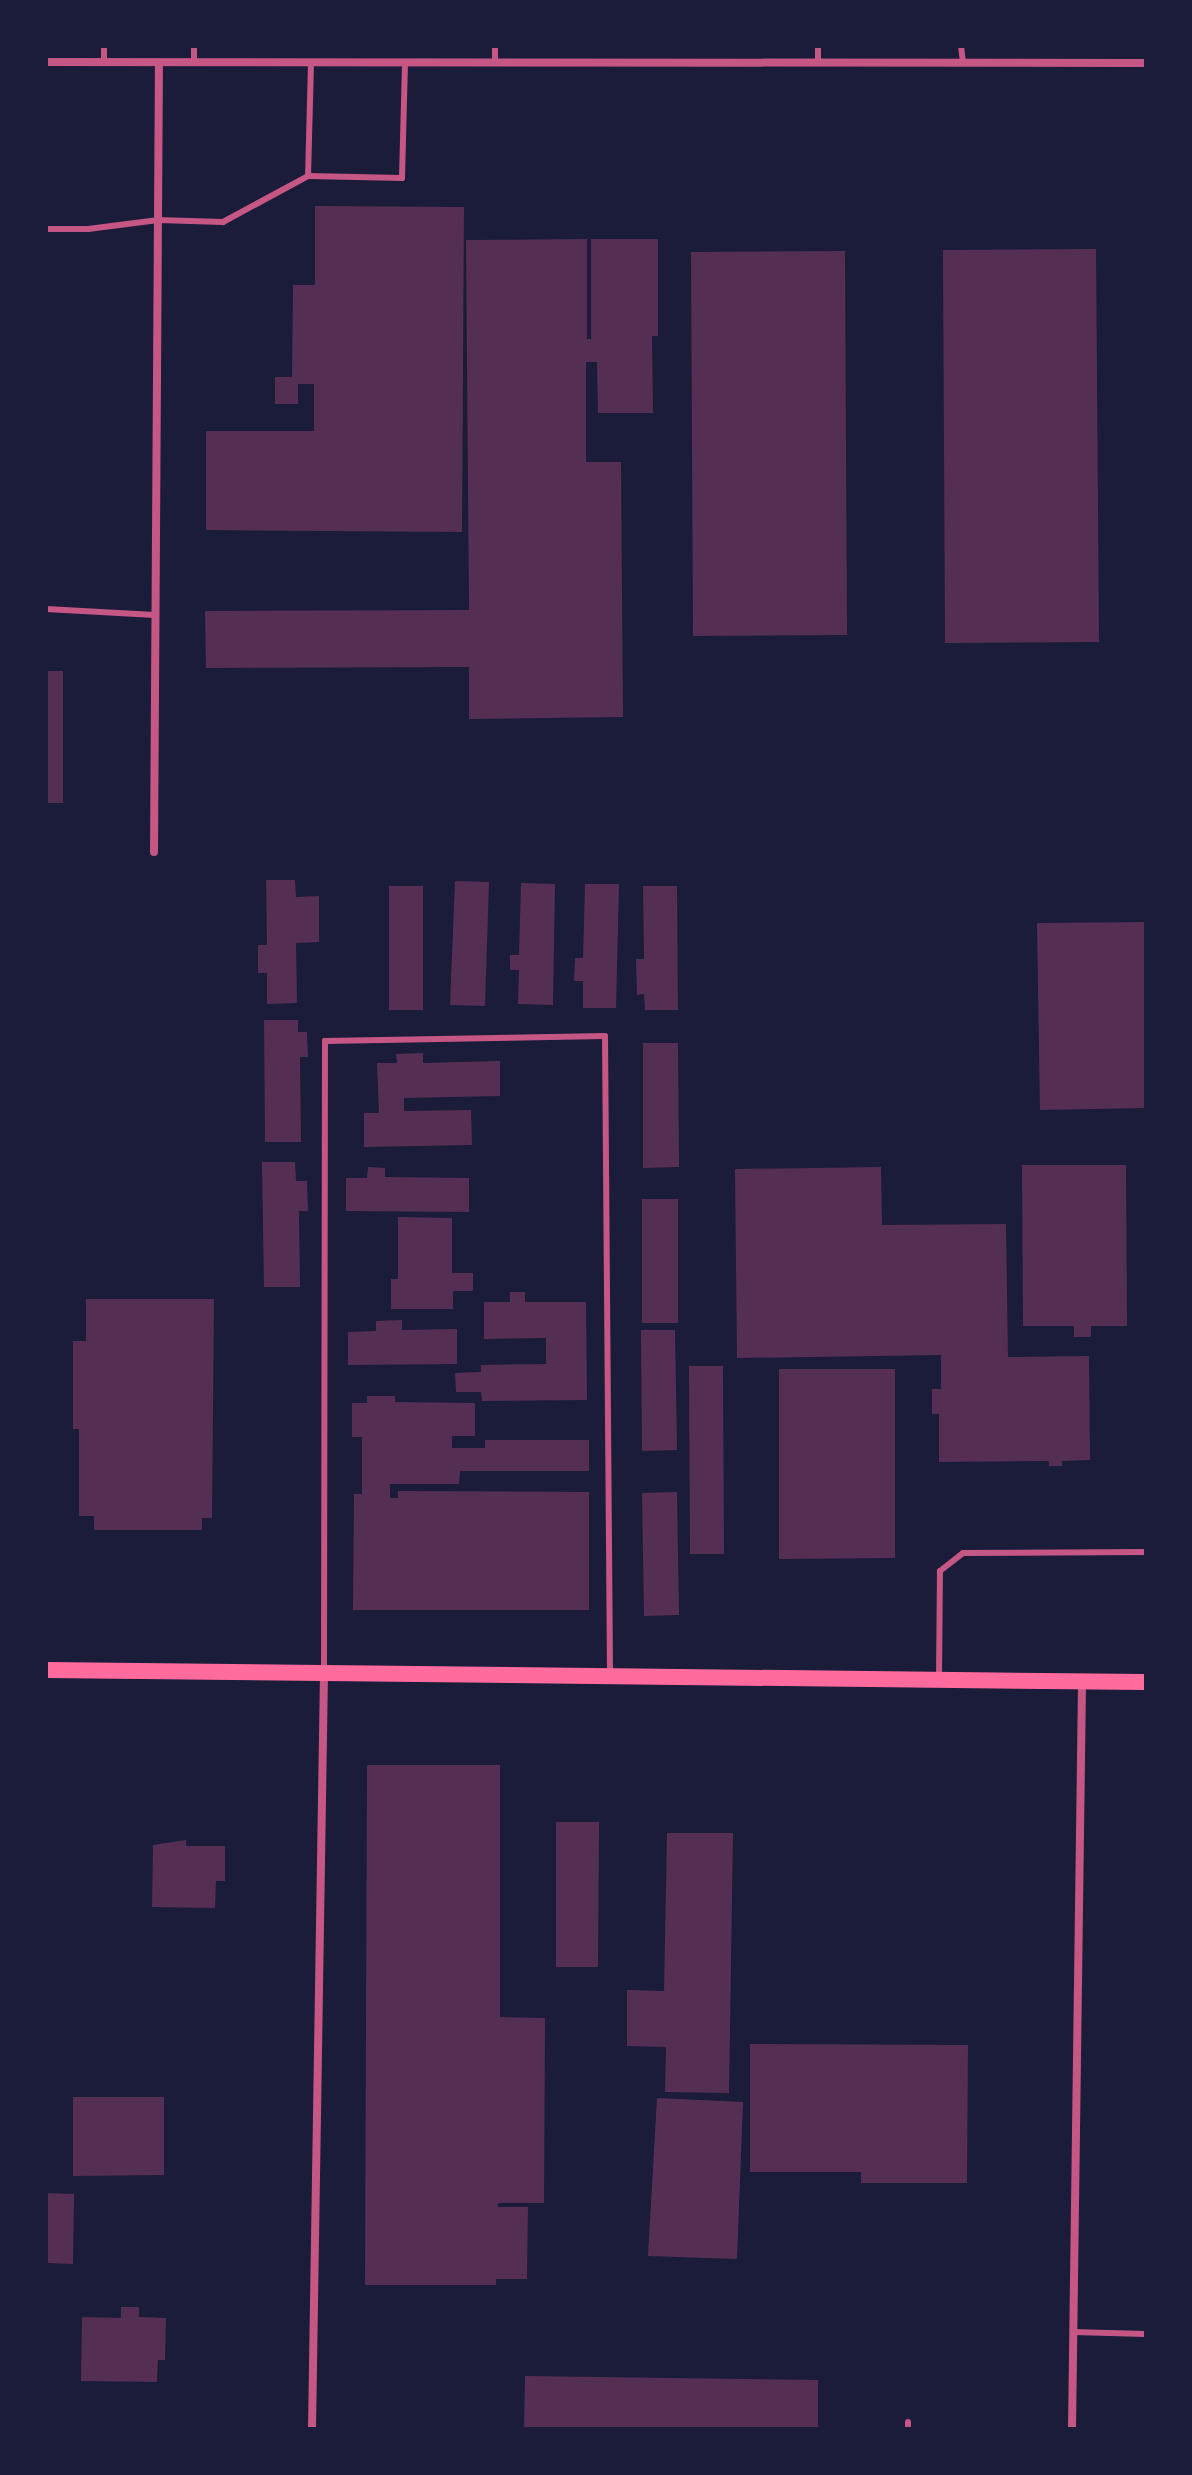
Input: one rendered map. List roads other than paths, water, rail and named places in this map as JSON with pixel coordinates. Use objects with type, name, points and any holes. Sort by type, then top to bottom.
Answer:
[{"type":"main road","points":[[46,1670],[1146,1682]]},
{"type":"street","points":[[46,62],[1146,63]]},
{"type":"street","points":[[154,852],[159,63]]},
{"type":"street","points":[[312,2429],[324,1673]]},
{"type":"street","points":[[1072,2429],[1082,1681]]},
{"type":"lane","points":[[104,46],[104,62]]},
{"type":"lane","points":[[194,46],[194,63]]},
{"type":"lane","points":[[495,46],[495,63]]},
{"type":"lane","points":[[818,46],[818,63]]},
{"type":"lane","points":[[961,46],[963,63]]},
{"type":"lane","points":[[308,176],[311,63]]},
{"type":"lane","points":[[46,229],[88,229],[158,220],[223,222],[308,176],[402,178],[405,63]]},
{"type":"lane","points":[[46,609],[155,615]]},
{"type":"lane","points":[[324,1673],[325,1041],[605,1036],[610,1676]]},
{"type":"lane","points":[[939,1680],[940,1571],[963,1553],[1146,1552]]},
{"type":"lane","points":[[1073,2332],[1146,2334]]}]
